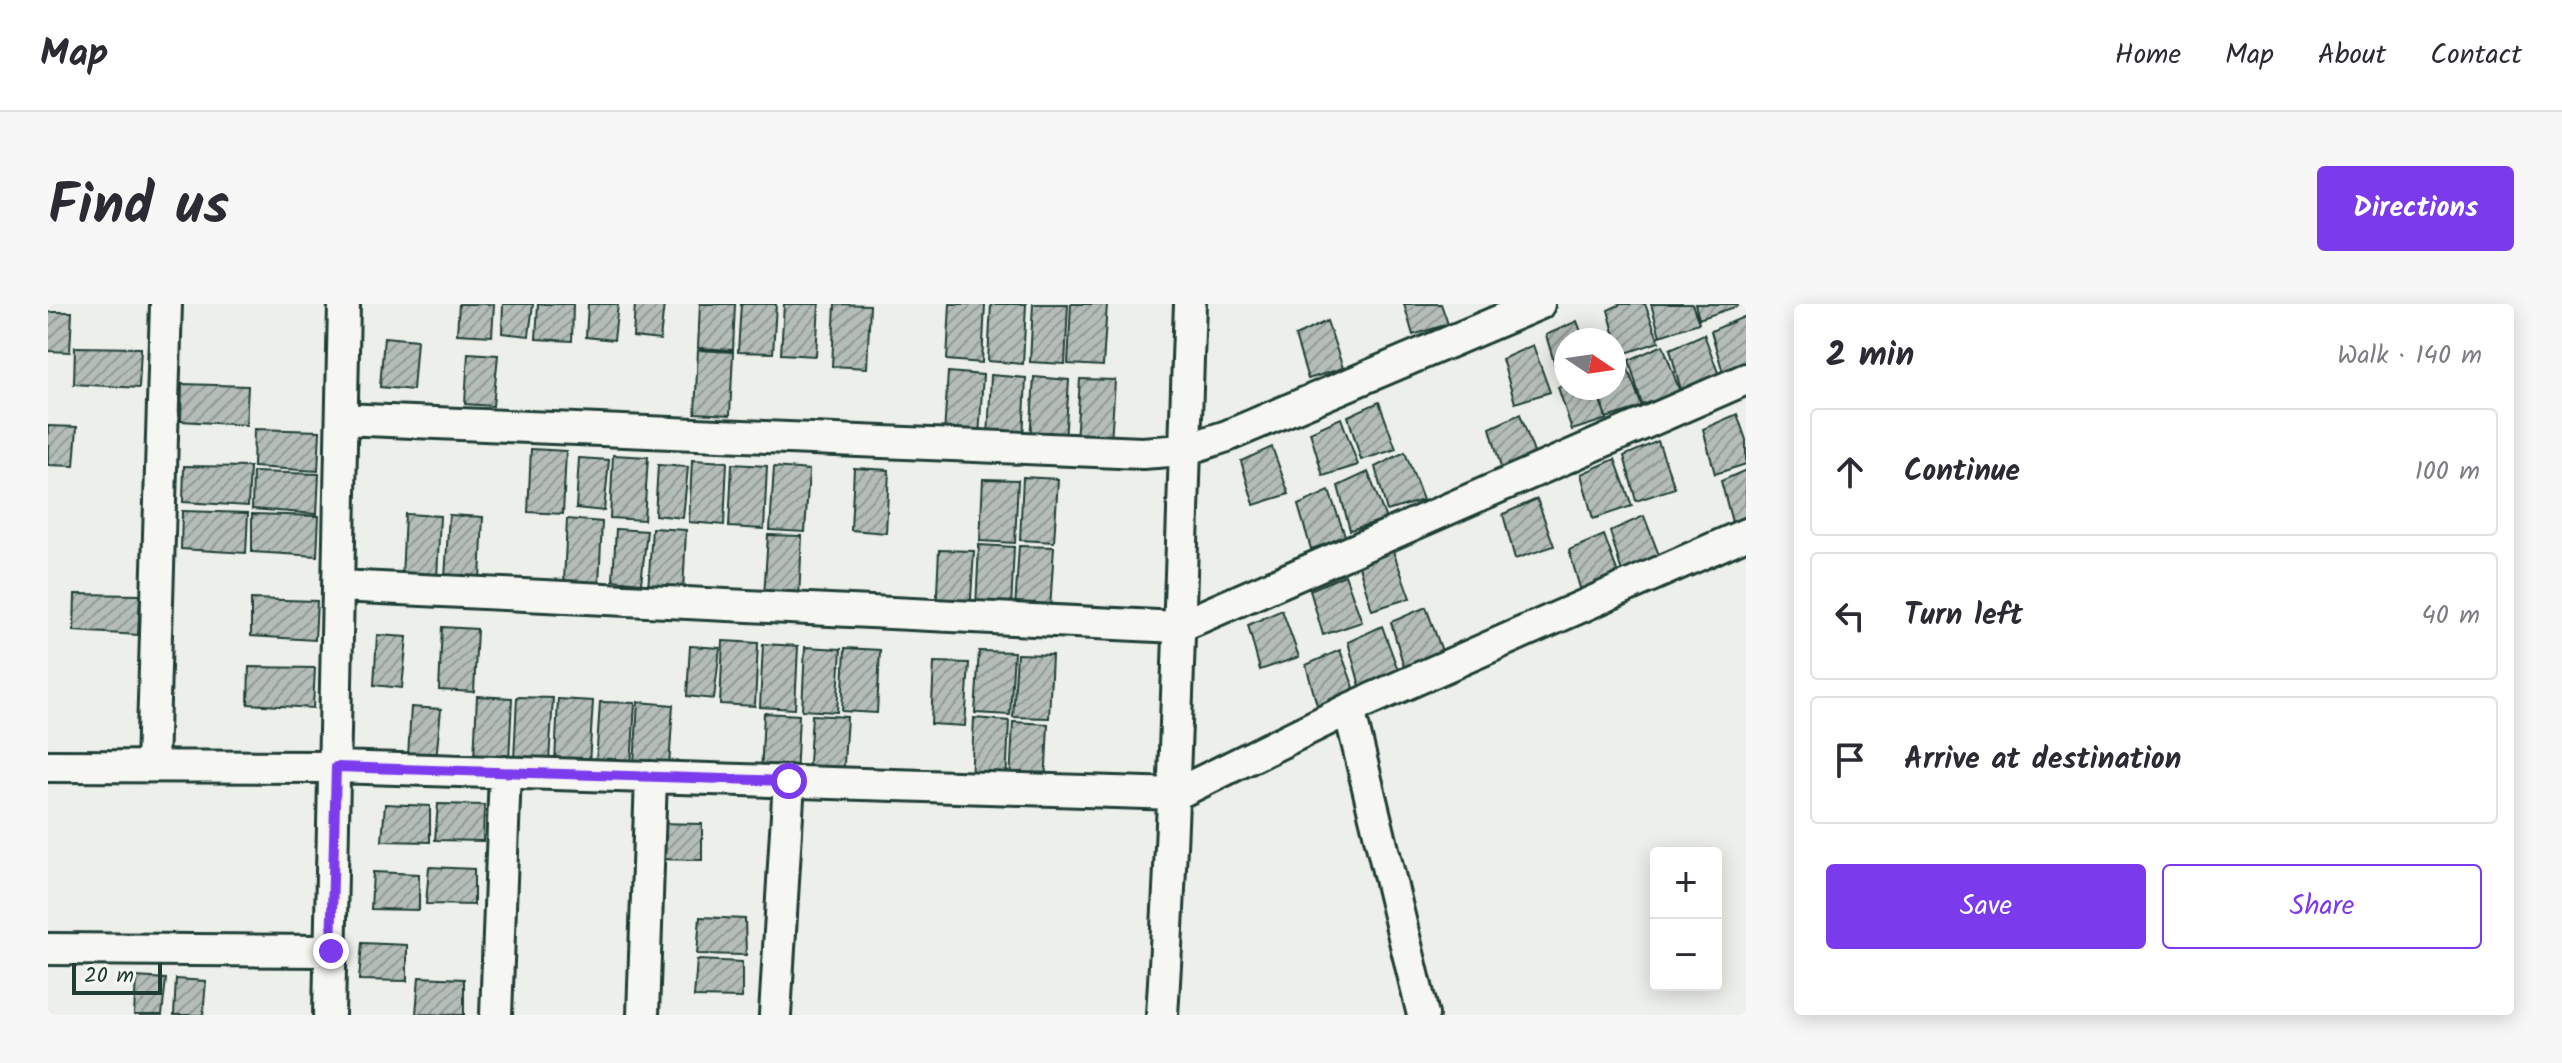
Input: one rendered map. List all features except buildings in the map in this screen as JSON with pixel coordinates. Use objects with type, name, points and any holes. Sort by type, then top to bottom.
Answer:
[{"type":"street","points":[[152,766],[166,304]]},
{"type":"street","points":[[329,1015],[344,304]]},
{"type":"street","points":[[1162,1015],[1176,794],[1178,627],[1190,304]]},
{"type":"street","points":[[342,419],[1142,453],[1184,450],[1227,436],[1539,304]]},
{"type":"street","points":[[339,586],[1178,627],[1746,379]]},
{"type":"street","points":[[48,766],[336,767],[1176,794],[1349,709],[1746,534]]},
{"type":"street","points":[[1349,709],[1423,1015]]},
{"type":"street","points":[[496,1015],[505,772]]},
{"type":"street","points":[[643,1015],[651,777]]},
{"type":"street","points":[[775,1015],[789,781]]},
{"type":"street","points":[[48,949],[331,951]]},
{"type":"route","points":[[331,951],[336,767],[789,781]]}]
